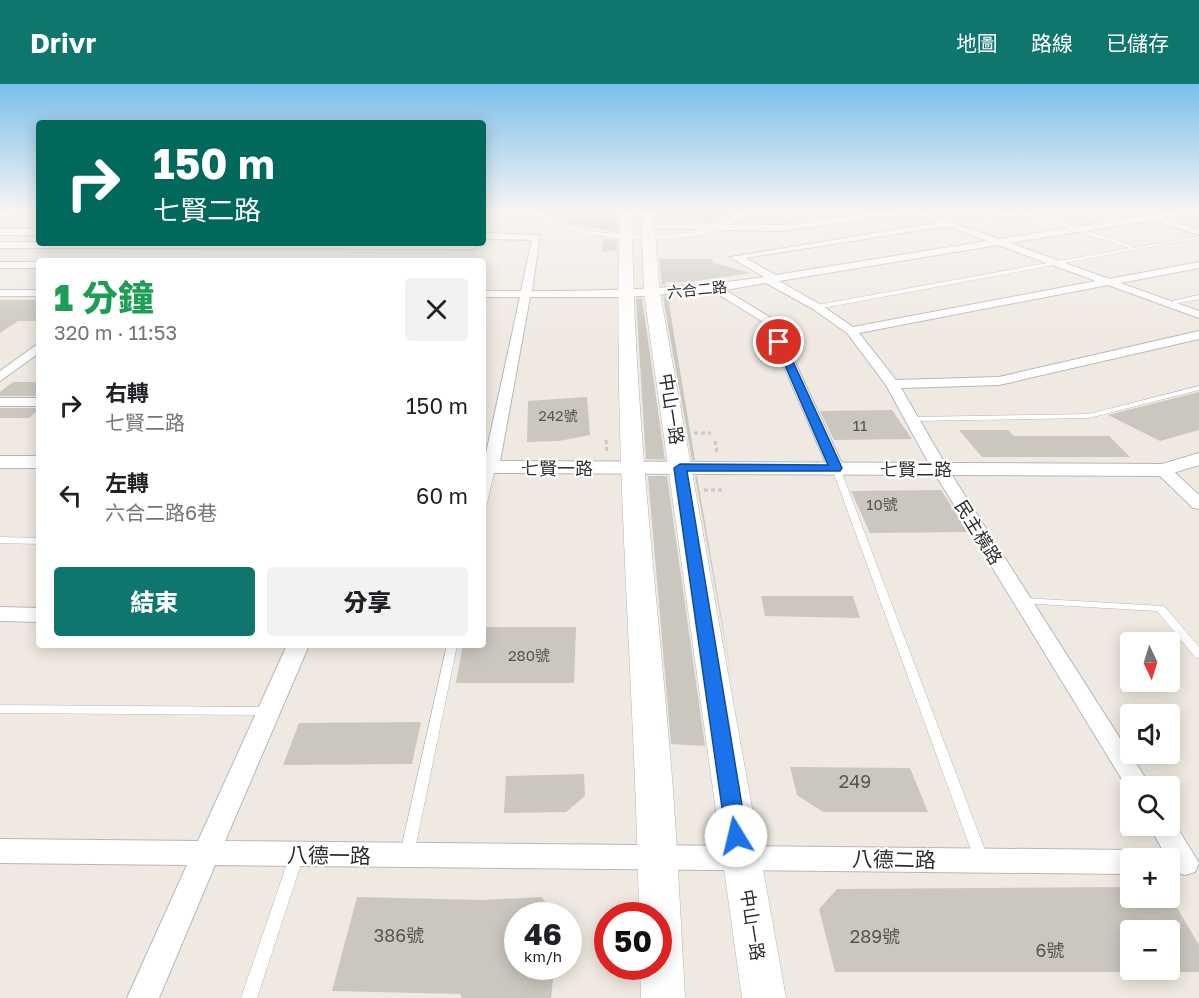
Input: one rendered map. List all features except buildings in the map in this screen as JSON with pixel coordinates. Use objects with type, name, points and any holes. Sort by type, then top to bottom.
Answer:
[{"type":"main road","name":"中山一路","points":[[626,254],[632,468],[657,858],[663,998]]},
{"type":"main road","name":"中山一路","points":[[649,254],[652,294],[740,859],[750,900],[764,998]]},
{"type":"street","points":[[162,256],[165,254]]},
{"type":"street","points":[[487,467],[533,254]]},
{"type":"street","name":"民主橫路","points":[[757,254],[735,257],[817,307],[851,331],[892,384],[940,469],[1131,776]]},
{"type":"street","name":"六合二路","points":[[486,294],[652,294],[715,288],[932,254]]},
{"type":"street","points":[[1029,254],[1199,315]]},
{"type":"street","points":[[0,265],[36,265]]},
{"type":"street","points":[[851,331],[1199,265]]},
{"type":"street","points":[[715,288],[770,321],[836,468]]},
{"type":"street","points":[[0,292],[36,293]]},
{"type":"street","points":[[892,384],[999,381],[1199,335]]},
{"type":"street","points":[[0,377],[36,349]]},
{"type":"street","points":[[22,360],[36,361]]},
{"type":"street","points":[[0,402],[36,402]]},
{"type":"street","name":"七賢二路","points":[[632,468],[1163,470],[1199,459]]},
{"type":"street","points":[[0,462],[36,462]]},
{"type":"street","name":"七賢一路","points":[[487,467],[632,468]]},
{"type":"street","points":[[1163,470],[1199,504]]},
{"type":"street","points":[[0,614],[36,615]]},
{"type":"street","points":[[143,998],[297,648]]},
{"type":"street","points":[[1169,836],[1185,863]]},
{"type":"street","name":"八德一路","points":[[0,851],[657,858]]},
{"type":"street","name":"八德二路","points":[[657,858],[1120,862]]},
{"type":"lane","points":[[817,307],[1105,254]]},
{"type":"lane","points":[[1167,303],[1199,297]]},
{"type":"lane","points":[[912,419],[1089,416],[1199,388]]},
{"type":"lane","points":[[836,468],[982,860]]},
{"type":"lane","points":[[0,540],[36,541]]},
{"type":"lane","points":[[1023,601],[1160,608],[1199,654]]},
{"type":"lane","points":[[407,856],[452,648]]},
{"type":"lane","points":[[0,709],[269,711]]},
{"type":"lane","points":[[249,998],[297,855]]},
{"type":"route","points":[[736,836],[680,468],[836,468],[779,342]]}]
